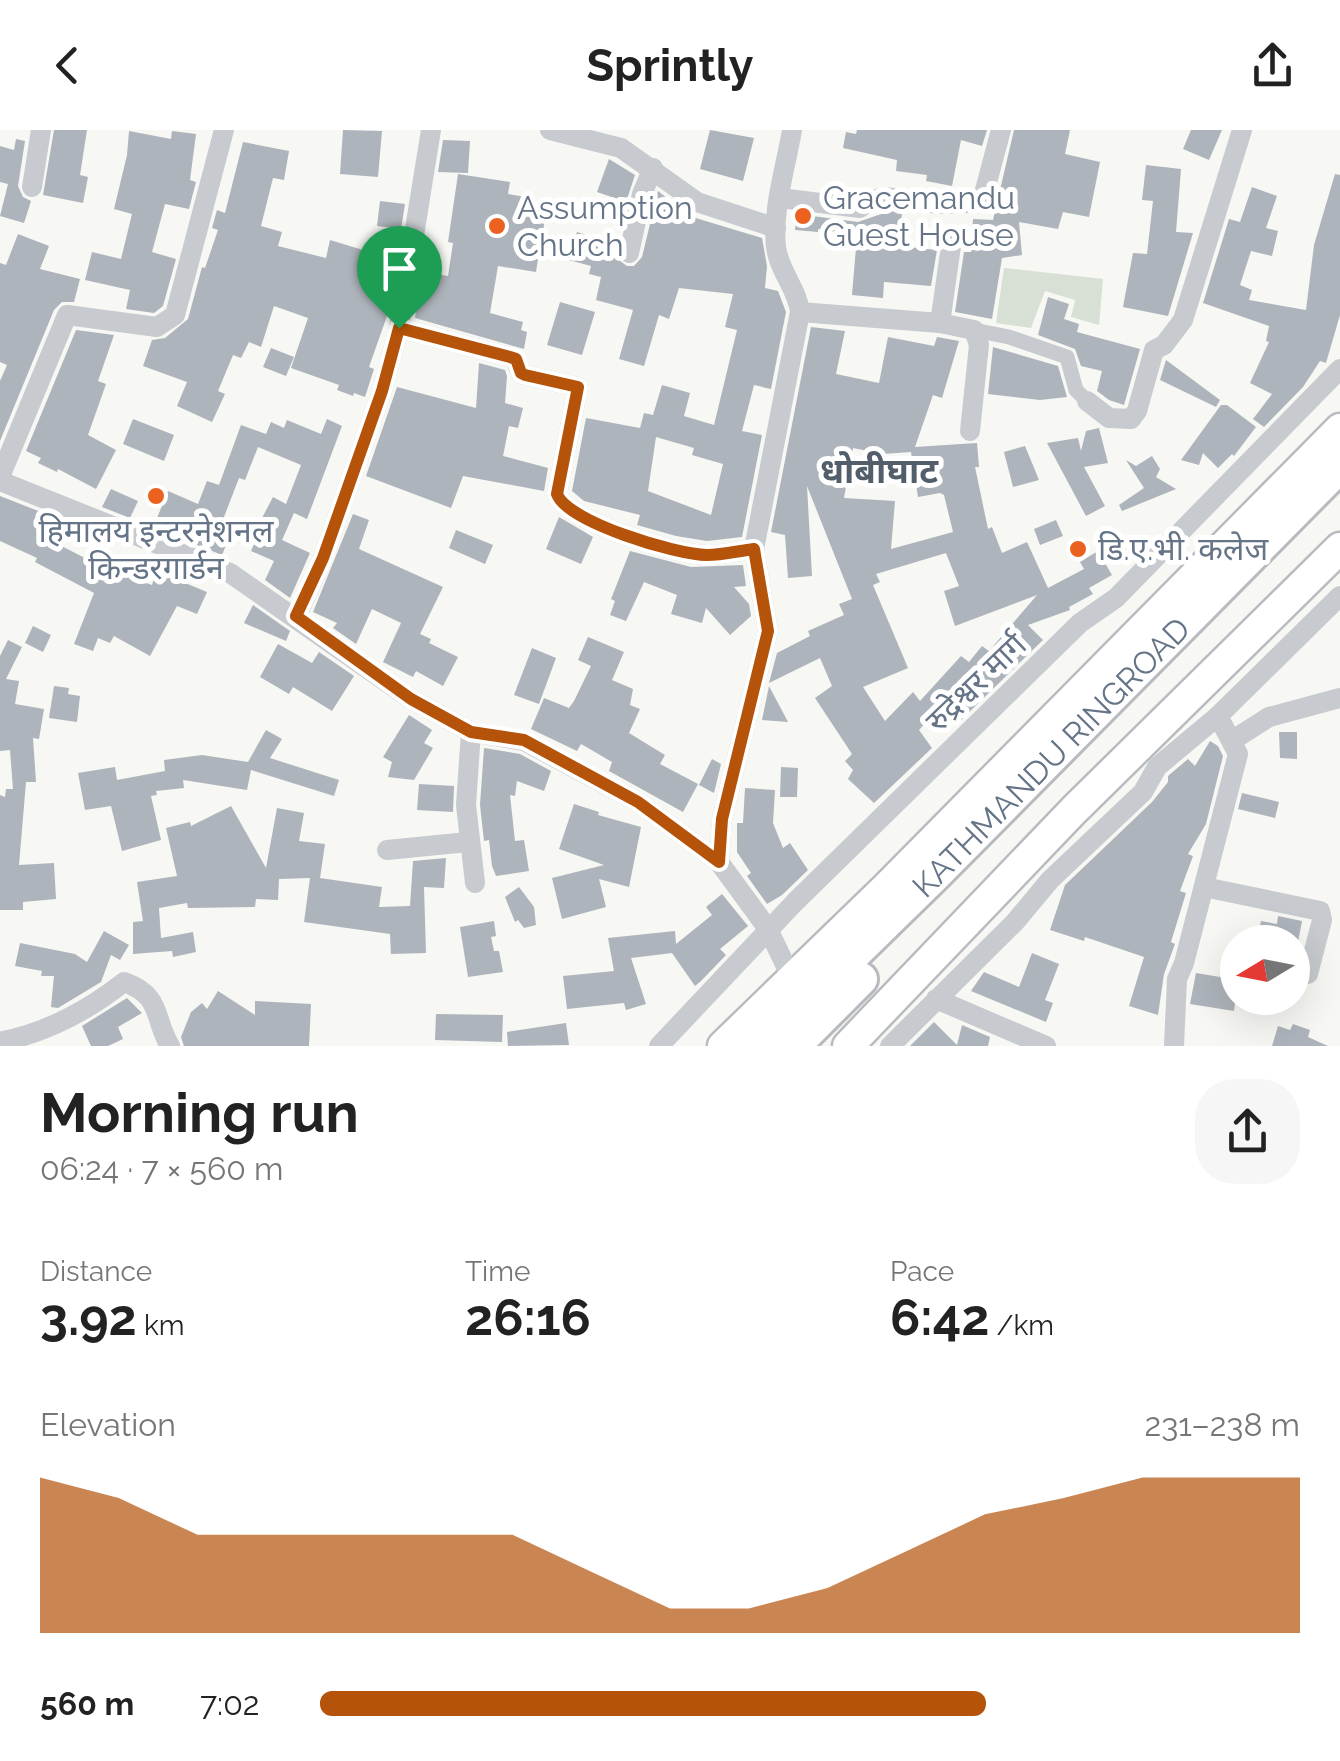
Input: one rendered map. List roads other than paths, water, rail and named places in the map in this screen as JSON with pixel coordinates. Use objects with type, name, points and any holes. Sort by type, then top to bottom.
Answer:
[{"type":"highway","name":"KATHMANDU RINGROAD","points":[[760,1046],[1340,466]]},
{"type":"highway","name":"KATHMANDU RINGROAD","points":[[794,1046],[1340,497]]},
{"type":"main road","points":[[723,1046],[886,888],[1340,429]]},
{"type":"main road","points":[[860,1043],[1074,810],[1340,548]]},
{"type":"street","points":[[32,186],[41,130]]},
{"type":"street","points":[[224,130],[175,315],[157,326],[67,316],[0,479],[230,573],[296,616],[382,681],[471,732],[524,740],[638,802],[719,862],[772,937],[792,979]]},
{"type":"street","points":[[296,616],[323,558],[382,391],[399,328],[431,130]]},
{"type":"street","points":[[550,130],[620,148],[710,209],[732,212],[776,228]]},
{"type":"street","points":[[719,862],[722,819],[768,631],[754,549],[800,312],[798,294],[786,277],[776,250],[792,130]]},
{"type":"street","points":[[780,198],[860,208],[870,201],[894,196],[958,204],[982,201],[1001,130]]},
{"type":"street","points":[[800,312],[940,322],[1068,356],[1076,390],[1087,401],[1109,418],[1132,419],[1154,350],[1164,345],[1183,320],[1242,130]]},
{"type":"street","points":[[628,253],[642,194],[653,168]]},
{"type":"street","points":[[940,322],[951,246]]},
{"type":"street","points":[[399,328],[510,357],[516,359],[525,375],[578,387],[557,494],[565,506],[618,532],[675,550],[706,555],[754,549]]},
{"type":"street","points":[[970,431],[976,332]]},
{"type":"street","name":"रुद्रेश्वर मार्ग","points":[[659,1046],[738,965],[772,937],[1080,623],[1116,598],[1340,369]]},
{"type":"street","points":[[890,1046],[1015,922],[1050,880],[1143,792],[1157,767],[1218,716],[1340,596]]},
{"type":"street","points":[[1233,740],[1269,717],[1340,698]]},
{"type":"street","points":[[1174,1046],[1177,980],[1238,754],[1218,716]]},
{"type":"street","points":[[471,732],[466,805],[475,882]]},
{"type":"street","points":[[387,850],[468,842]]},
{"type":"street","points":[[1204,887],[1320,911],[1322,920],[1310,966]]},
{"type":"street","points":[[2,1040],[33,1034],[103,998],[124,982],[140,988],[160,1015],[163,1044]]},
{"type":"street","points":[[936,999],[1046,1046]]},
{"type":"place","name":"Gracemandu Guest House","points":[[803,216]]},
{"type":"place","name":"Assumption Church","points":[[497,226]]},
{"type":"place","name":"हिमालय इन्टरनेशनल किन्डरगार्डन","points":[[156,496]]},
{"type":"place","name":"डि.ए.भी. कलेज","points":[[1078,549]]},
{"type":"district","name":"धोबीघाट","points":[[879,471]]}]
